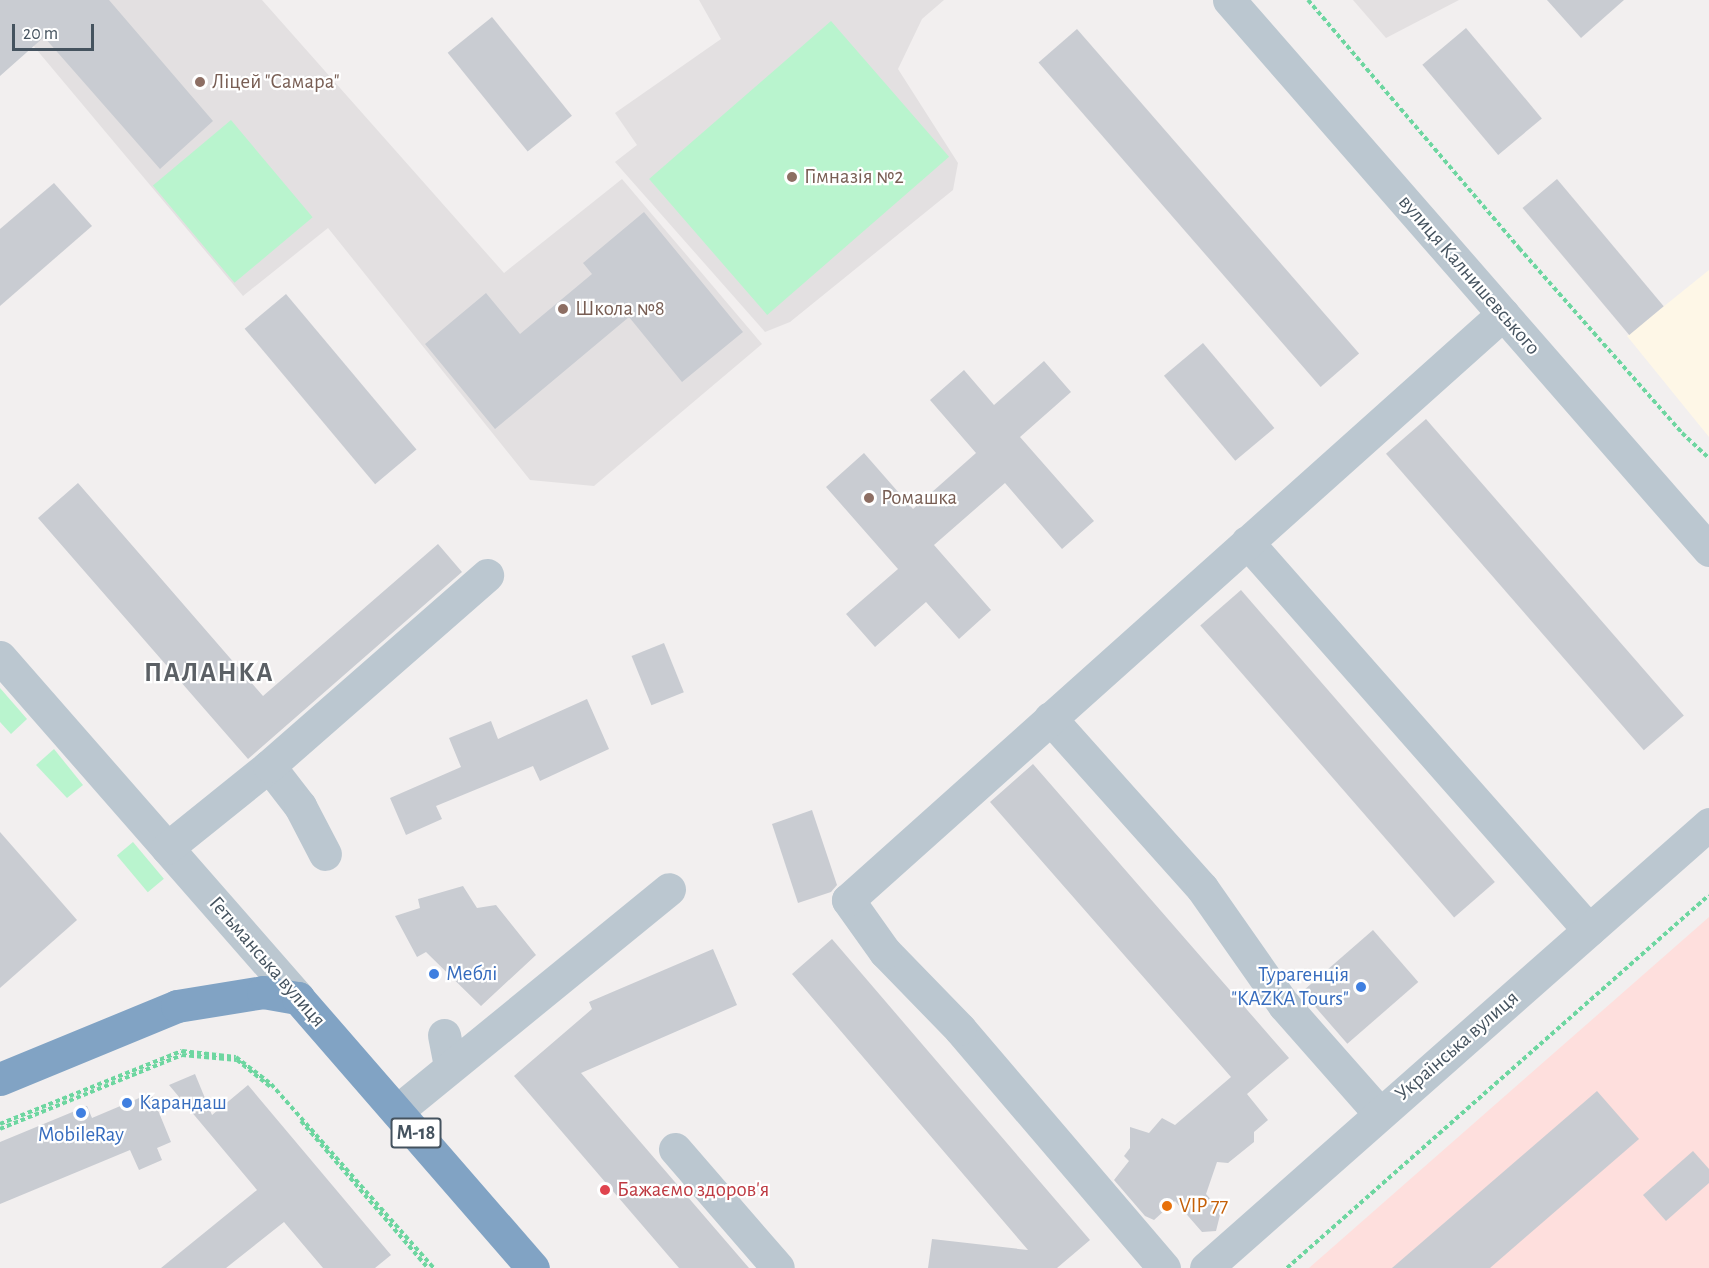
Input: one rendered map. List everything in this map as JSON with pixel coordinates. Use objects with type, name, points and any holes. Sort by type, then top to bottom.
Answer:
[{"type":"highway","points":[[0,1079],[177,1006],[263,992],[298,998]]},
{"type":"highway","name":"Гетьманська вулиця","points":[[298,998],[533,1268]]},
{"type":"street","name":"вулиця Калнишевського","points":[[1229,0],[1709,550]]},
{"type":"street","points":[[1164,1268],[960,1029],[885,952],[848,900],[1503,314]]},
{"type":"street","points":[[1670,506],[1709,512]]},
{"type":"street","points":[[1247,542],[1589,930]]},
{"type":"street","points":[[167,848],[268,766],[487,575]]},
{"type":"street","name":"Гетьманська вулиця","points":[[0,657],[298,998]]},
{"type":"street","points":[[1050,718],[1202,888],[1284,1005],[1380,1114]]},
{"type":"street","points":[[268,766],[300,806],[325,854]]},
{"type":"street","name":"Українська вулиця","points":[[1206,1268],[1709,824]]},
{"type":"street","points":[[397,1111],[447,1050],[669,889]]},
{"type":"street","points":[[675,1149],[778,1268]]},
{"type":"path","points":[[1308,0],[1519,248],[1682,433],[1709,458]]},
{"type":"path","points":[[1287,1268],[1709,894]]},
{"type":"path","points":[[0,1124],[182,1050],[236,1057],[271,1084],[434,1268]]},
{"type":"path","points":[[0,1129],[182,1055],[237,1060],[272,1088],[428,1268]]},
{"type":"shaded area","points":[[0,0],[262,0],[504,273],[622,179],[762,344],[594,486],[530,480],[328,228],[243,296],[0,6]]},
{"type":"shaded area","name":"Гімназія №2","points":[[699,0],[944,0],[922,19],[898,69],[958,163],[953,190],[790,322],[765,332],[615,162],[637,145],[615,113],[721,39]]},
{"type":"shaded area","points":[[1353,0],[1459,0],[1386,38]]},
{"type":"shaded area","points":[[1709,270],[1709,437],[1627,336]]},
{"type":"shaded area","points":[[1709,917],[1709,1268],[1309,1268],[1668,953]]},
{"type":"green space","points":[[831,21],[949,157],[767,315],[649,179]]},
{"type":"green space","points":[[231,120],[313,217],[234,283],[153,186]]},
{"type":"green space","points":[[0,688],[27,719],[11,734],[0,722]]},
{"type":"green space","points":[[54,749],[83,785],[67,798],[36,765]]},
{"type":"green space","points":[[133,842],[164,879],[148,892],[117,855]]},
{"type":"building","points":[[0,0],[109,0],[213,121],[160,169],[44,37],[0,76]]},
{"type":"building","points":[[1547,0],[1624,0],[1581,38]]},
{"type":"building","points":[[492,17],[572,116],[528,152],[448,53]]},
{"type":"building","points":[[1466,28],[1542,118],[1498,155],[1422,65]]},
{"type":"building","points":[[1077,29],[1359,354],[1321,387],[1039,62]]},
{"type":"building","points":[[1557,179],[1664,306],[1629,335],[1523,208]]},
{"type":"building","points":[[54,183],[92,226],[0,306],[0,229]]},
{"type":"building","points":[[644,212],[743,332],[682,382],[629,317],[495,429],[425,344],[486,293],[520,334],[592,274],[583,263]]},
{"type":"building","points":[[286,294],[416,450],[375,484],[245,329]]},
{"type":"building","points":[[1203,343],[1274,428],[1235,461],[1164,376]]},
{"type":"building","name":"Ромашка","points":[[1044,361],[1071,392],[1020,437],[1094,521],[1062,549],[1005,483],[934,545],[991,610],[959,639],[926,602],[875,647],[846,614],[898,569],[826,487],[864,453],[913,509],[976,453],[930,400],[964,370],[994,405]]},
{"type":"building","points":[[1426,419],[1684,716],[1644,750],[1386,454]]},
{"type":"building","points":[[78,483],[263,696],[438,544],[462,572],[248,759],[38,518]]},
{"type":"building","points":[[1241,590],[1495,882],[1454,917],[1200,625]]},
{"type":"building","points":[[664,643],[684,692],[651,705],[632,656]]},
{"type":"building","points":[[587,699],[609,749],[540,781],[533,766],[436,806],[442,819],[406,835],[390,798],[461,767],[449,738],[491,721],[498,739]]},
{"type":"building","points":[[1033,764],[1289,1058],[1247,1094],[1268,1120],[1254,1132],[1254,1142],[1228,1163],[1217,1162],[1206,1194],[1221,1211],[1216,1231],[1202,1232],[1175,1201],[1154,1220],[1145,1216],[1114,1180],[1129,1161],[1124,1156],[1130,1148],[1130,1127],[1149,1133],[1162,1118],[1175,1125],[1231,1077],[990,802]]},
{"type":"building","points":[[812,810],[837,885],[831,892],[798,903],[772,824]]},
{"type":"building","points":[[0,832],[77,920],[0,988]]},
{"type":"building","points":[[463,886],[477,908],[496,905],[536,955],[481,1006],[426,952],[417,957],[395,916],[420,908],[418,899]]},
{"type":"building","name":"Турагенція \"KAZKA Tours\"","points":[[1373,930],[1418,982],[1347,1044],[1302,992]]},
{"type":"building","points":[[832,939],[1090,1240],[1057,1268],[928,1268],[932,1239],[1028,1250],[792,974]]},
{"type":"building","points":[[713,949],[737,1005],[581,1073],[749,1268],[679,1268],[514,1076],[592,1009],[589,1002]]},
{"type":"building","points":[[195,1074],[212,1115],[248,1085],[391,1255],[375,1268],[323,1268],[284,1222],[226,1268],[161,1268],[257,1190],[169,1085]]},
{"type":"building","points":[[1597,1091],[1639,1139],[1490,1268],[1392,1268]]},
{"type":"building","points":[[151,1093],[171,1142],[157,1148],[162,1160],[139,1170],[130,1150],[0,1204],[0,1142],[87,1106],[92,1118]]},
{"type":"building","points":[[1693,1151],[1709,1169],[1709,1183],[1666,1221],[1643,1195]]},
{"type":"place","name":"Ліцей \"Самара\"","points":[[200,82]]},
{"type":"place","name":"Гімназія №2","points":[[792,177]]},
{"type":"place","name":"Школа №8","points":[[563,309]]},
{"type":"place","name":"Ромашка","points":[[869,498]]},
{"type":"place","name":"Меблі","points":[[434,974]]},
{"type":"place","name":"Турагенція \"KAZKA Tours\"","points":[[1361,987]]},
{"type":"place","name":"Карандаш","points":[[127,1103]]},
{"type":"place","name":"MobileRay","points":[[81,1113]]},
{"type":"place","name":"Бажаємо здоров'я","points":[[605,1190]]},
{"type":"place","name":"VIP 77","points":[[1167,1206]]},
{"type":"district","name":"ПАЛАНКА","points":[[209,673]]}]
